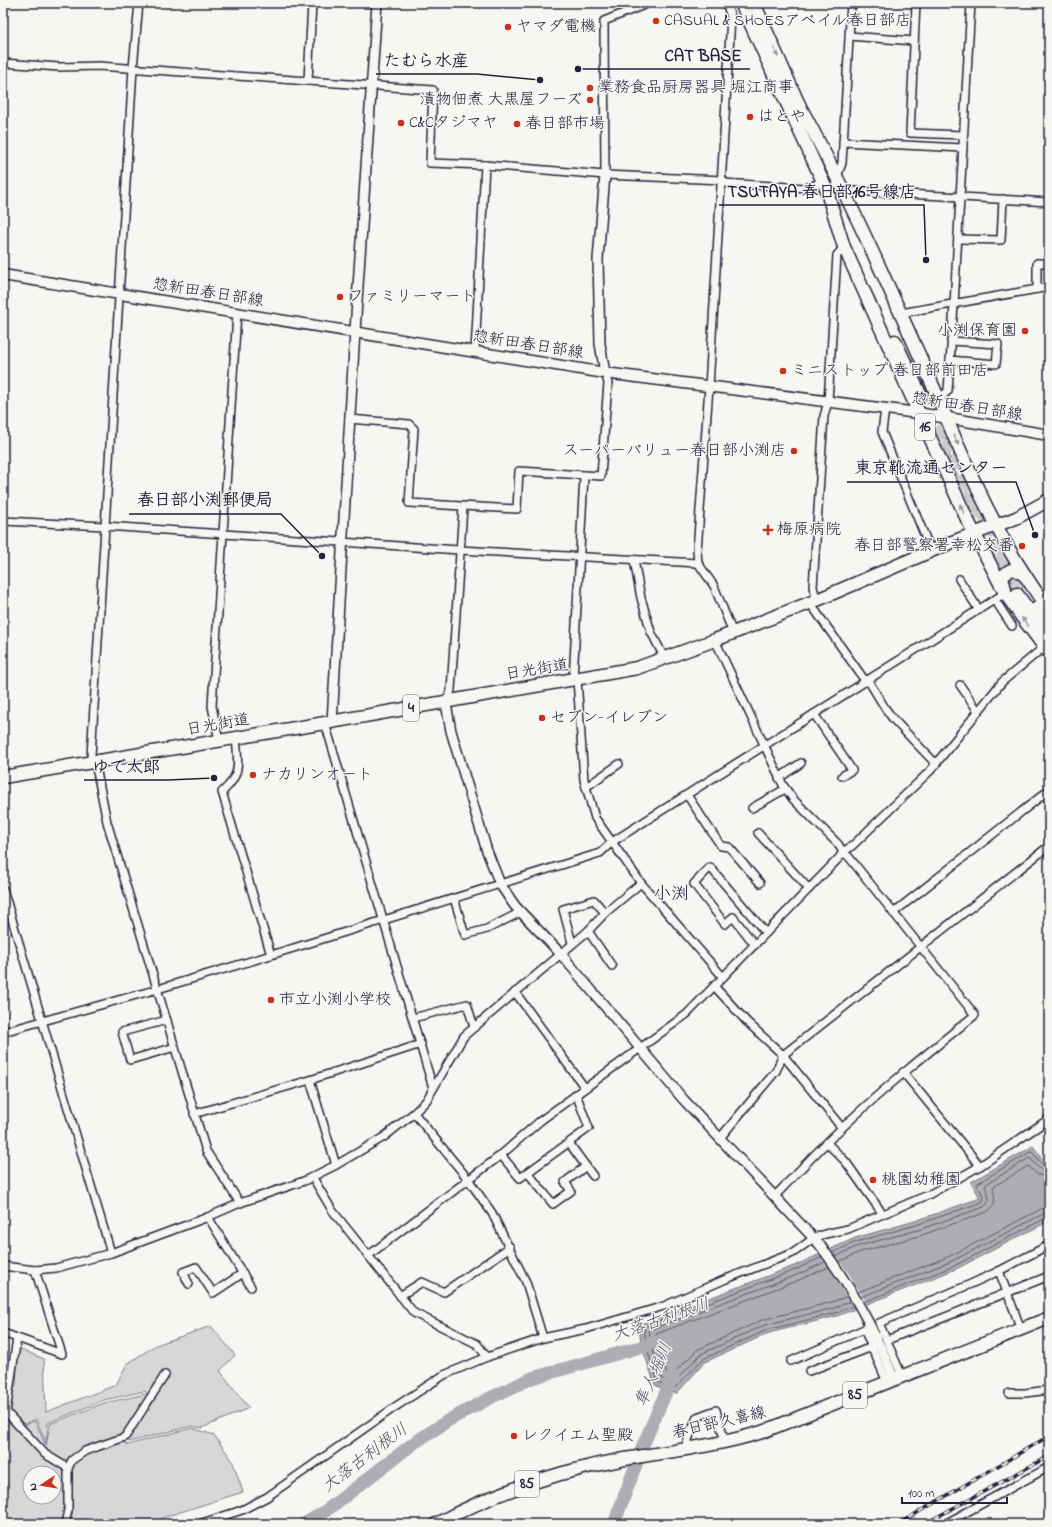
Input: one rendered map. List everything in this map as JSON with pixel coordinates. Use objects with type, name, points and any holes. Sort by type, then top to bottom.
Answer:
[{"type":"main road","name":"16","points":[[741,3],[923,393],[754,3]]},
{"type":"main road","name":"16","points":[[797,101],[867,238],[939,399],[946,418],[996,525],[1018,588],[1024,620],[1047,646]]},
{"type":"main road","name":"16","points":[[825,185],[844,247],[918,414],[974,534],[1049,624]]},
{"type":"main road","name":"惣新田春日部線","points":[[3,275],[355,331],[605,373],[885,409],[1049,435]]},
{"type":"main road","name":"日光街道","points":[[3,777],[575,680],[637,668],[715,640],[813,601],[931,551],[1016,518],[1048,503]]},
{"type":"main road","name":"16","points":[[1018,588],[1049,611]]},
{"type":"main road","name":"春日部久喜線","points":[[436,1524],[474,1504],[537,1481],[623,1460],[743,1438],[778,1426],[1049,1318]]},
{"type":"street","points":[[139,3],[133,68],[91,756],[95,762],[106,822],[158,989],[194,1114],[206,1150],[240,1203]]},
{"type":"street","points":[[308,81],[312,3]]},
{"type":"street","points":[[377,3],[373,85],[349,419],[342,542],[328,722],[383,919],[433,1088]]},
{"type":"street","points":[[349,419],[409,424],[414,429],[409,504],[517,509],[519,471],[601,476],[608,384],[600,344],[598,259],[605,175],[604,20],[649,3]]},
{"type":"street","points":[[726,3],[731,16],[709,387],[697,551],[698,563],[714,586],[733,633]]},
{"type":"street","points":[[837,177],[842,163],[851,3]]},
{"type":"street","points":[[916,3],[910,133],[963,135]]},
{"type":"street","points":[[939,399],[948,392],[971,3]]},
{"type":"street","points":[[849,36],[914,41]]},
{"type":"street","points":[[3,63],[59,67],[99,66],[133,68],[433,90],[430,163],[485,164],[605,175],[806,188],[825,185]]},
{"type":"street","points":[[843,142],[963,148]]},
{"type":"street","points":[[475,352],[485,164]]},
{"type":"street","points":[[845,194],[854,191],[1049,202]]},
{"type":"street","points":[[958,239],[1001,240],[1002,199]]},
{"type":"street","points":[[844,247],[837,254],[828,402],[824,416],[813,601],[893,719],[936,764]]},
{"type":"street","points":[[1037,289],[1037,263],[1049,263]]},
{"type":"street","points":[[901,313],[954,305],[1049,287]]},
{"type":"street","points":[[219,741],[212,706],[237,313]]},
{"type":"street","points":[[950,360],[996,364],[998,344],[951,341]]},
{"type":"street","points":[[885,409],[882,432],[931,551]]},
{"type":"street","points":[[584,476],[578,556],[575,680],[584,780],[595,818],[641,883],[723,977]]},
{"type":"street","points":[[463,507],[451,690],[447,709],[451,731],[487,851],[500,884],[521,912],[560,953],[683,1099],[817,1242],[835,1265],[860,1305],[871,1325],[894,1379]]},
{"type":"street","points":[[3,521],[105,526],[459,550],[698,563]]},
{"type":"street","points":[[634,560],[641,598],[651,632],[665,659]]},
{"type":"street","points":[[959,579],[979,610]]},
{"type":"street","points":[[3,1032],[158,989],[600,853],[612,842],[979,610],[1018,588]]},
{"type":"street","points":[[995,600],[1012,626]]},
{"type":"street","points":[[715,640],[785,789],[849,857],[893,913],[921,945],[975,1015],[903,1072],[842,1128],[775,1196]]},
{"type":"street","points":[[369,1254],[501,1155],[540,1121],[687,1014],[809,890],[843,852],[857,841],[930,772],[1002,682],[1047,646]]},
{"type":"street","points":[[960,685],[978,711]]},
{"type":"street","points":[[814,714],[852,770],[842,776]]},
{"type":"street","points":[[236,738],[238,769],[229,786],[222,792],[271,955]]},
{"type":"street","points":[[779,778],[801,763]]},
{"type":"street","points":[[586,787],[619,764]]},
{"type":"street","points":[[752,808],[785,789]]},
{"type":"street","points":[[893,913],[1049,790]]},
{"type":"street","points":[[687,795],[721,846],[729,847],[760,883]]},
{"type":"street","points":[[758,832],[809,890]]},
{"type":"street","points":[[720,1138],[776,1071],[783,1055],[902,962],[921,945],[1049,846]]},
{"type":"street","points":[[755,945],[732,917],[725,924],[694,884],[710,867],[766,933]]},
{"type":"street","points":[[3,1266],[35,1270],[56,1268],[111,1253],[208,1218],[240,1203],[313,1178],[384,1137],[414,1113],[426,1101],[464,1036],[560,953],[588,931],[604,913],[641,883]]},
{"type":"street","points":[[3,889],[111,1253]]},
{"type":"street","points":[[454,898],[465,935],[487,929],[521,912]]},
{"type":"street","points":[[572,943],[563,909],[594,900],[604,913]]},
{"type":"street","points":[[588,931],[612,966]]},
{"type":"street","points":[[714,986],[747,1022],[783,1055],[842,1128]]},
{"type":"street","points":[[514,992],[586,1088]]},
{"type":"street","points":[[413,1018],[466,1004],[474,1027]]},
{"type":"street","points":[[167,1020],[122,1032],[130,1060],[175,1047]]},
{"type":"street","points":[[194,1114],[310,1080],[421,1044]]},
{"type":"street","points":[[903,1072],[980,1166]]},
{"type":"street","points":[[310,1080],[336,1165]]},
{"type":"street","points":[[501,1155],[520,1178],[589,1128],[576,1094]]},
{"type":"street","points":[[414,1113],[468,1179],[492,1213],[526,1282],[543,1338]]},
{"type":"street","points":[[199,1524],[242,1510],[267,1497],[395,1407],[444,1375],[487,1357],[543,1338],[586,1329],[664,1306],[726,1279],[793,1253],[817,1242],[825,1234],[848,1229],[882,1213],[930,1194],[980,1166],[1049,1118]]},
{"type":"street","points":[[569,1143],[593,1176]]},
{"type":"street","points":[[827,1143],[846,1162],[882,1213]]},
{"type":"street","points":[[528,1173],[553,1204],[571,1191],[565,1182],[586,1166]]},
{"type":"street","points":[[313,1178],[332,1210],[369,1254],[414,1313],[477,1344],[487,1357]]},
{"type":"street","points":[[208,1218],[251,1287]]},
{"type":"street","points":[[894,1379],[886,1340],[879,1323],[973,1283],[1049,1245]]},
{"type":"street","points":[[400,1296],[422,1282],[444,1292],[510,1247]]},
{"type":"street","points":[[189,1284],[183,1272],[196,1267],[213,1293],[242,1273]]},
{"type":"street","points":[[3,1333],[62,1354],[35,1270]]},
{"type":"street","points":[[999,1270],[1022,1329]]},
{"type":"street","points":[[886,1340],[1049,1276]]},
{"type":"street","points":[[791,1361],[864,1329],[872,1346],[894,1379]]},
{"type":"street","points":[[17,1338],[6,1412],[45,1454],[68,1468]]},
{"type":"street","points":[[809,1371],[872,1346]]},
{"type":"street","points":[[66,1524],[68,1510],[68,1468],[72,1460],[80,1453],[125,1437],[165,1375]]},
{"type":"street","points":[[1009,1392],[1026,1393],[1049,1390]]},
{"type":"street","points":[[684,1450],[698,1417],[716,1410],[725,1442]]},
{"type":"street","points":[[945,1524],[1049,1467]]},
{"type":"shaded area","points":[[934,434],[946,438],[949,444],[951,466],[966,486],[973,513],[968,514]]},
{"type":"shaded area","points":[[953,446],[982,509],[975,509],[971,491],[966,480],[954,463]]},
{"type":"shaded area","points":[[1003,546],[1013,564],[1005,565],[999,570],[988,550]]},
{"type":"shaded area","points":[[1011,572],[1027,585],[1012,594],[1007,587],[1007,576]]},
{"type":"shaded area","points":[[211,1326],[235,1355],[220,1371],[249,1408],[202,1428],[191,1426],[129,1442],[126,1439],[154,1401],[145,1391],[104,1400],[48,1423],[46,1443],[36,1419],[15,1428],[70,1470],[71,1514],[68,1524],[3,1524],[3,1382],[16,1386],[18,1348],[44,1359],[46,1412],[116,1385],[127,1364],[156,1345]]},
{"type":"shaded area","points":[[146,1394],[150,1400],[122,1440],[127,1445],[192,1428],[214,1435],[232,1460],[243,1492],[162,1518],[160,1524],[70,1524],[72,1514],[71,1470],[17,1428],[35,1421],[46,1446],[50,1424],[104,1403]]},
{"type":"water","points":[[1033,1146],[1045,1162],[1049,1158],[1049,1221],[956,1269],[837,1316],[769,1333],[705,1362],[677,1393],[666,1391],[655,1385],[642,1347],[638,1325],[794,1266],[855,1238],[915,1221],[980,1198],[971,1182]]},
{"type":"pier","points":[[829,1247],[849,1274],[868,1306],[856,1311],[818,1253]]},
{"type":"waterway","name":"大落古利根川","points":[[304,1524],[323,1513],[414,1443],[449,1420],[492,1397],[532,1378],[658,1342]]},
{"type":"waterway","name":"隼人堀川","points":[[614,1524],[644,1443],[673,1376]]},
{"type":"tunnel","points":[[920,394],[981,533],[1017,594]]},
{"type":"tunnel","points":[[934,407],[955,454]]},
{"type":"tunnel","points":[[966,478],[988,525],[1024,589]]},
{"type":"railway","points":[[898,1524],[1049,1436]]},
{"type":"railway","points":[[924,1524],[1049,1456]]},
{"type":"place","name":"CASUAL & SHOESアベイル春日部店","points":[[656,21]]},
{"type":"place","name":"ヤマダ電機","points":[[508,27]]},
{"type":"place","name":"CAT BASE","points":[[578,69]]},
{"type":"place","name":"たむら水産","points":[[540,80]]},
{"type":"place","name":"業務食品厨房器具 堀江商事","points":[[590,88]]},
{"type":"place","name":"漬物佃煮 大黒屋フーズ","points":[[590,100]]},
{"type":"place","name":"はとや","points":[[750,117]]},
{"type":"place","name":"C&Cタジマヤ","points":[[401,123]]},
{"type":"place","name":"春日部市場","points":[[517,124]]},
{"type":"place","name":"TSUTAYA 春日部16号線店","points":[[926,260]]},
{"type":"place","name":"ファミリーマート","points":[[340,297]]},
{"type":"place","name":"小渕保育園","points":[[1025,331]]},
{"type":"place","name":"ミニストップ 春日部前田店","points":[[783,371]]},
{"type":"place","name":"スーパーバリュー春日部小渕店","points":[[794,451]]},
{"type":"place","name":"梅原病院","points":[[768,530]]},
{"type":"place","name":"東京靴流通センター","points":[[1035,535]]},
{"type":"place","name":"春日部警察署幸松交番","points":[[1022,546]]},
{"type":"place","name":"春日部小渕郵便局","points":[[322,556]]},
{"type":"place","name":"セブン-イレブン","points":[[542,718]]},
{"type":"place","name":"ナカリンオート","points":[[253,775]]},
{"type":"place","name":"ゆで太郎","points":[[214,778]]},
{"type":"place","name":"市立小渕小学校","points":[[271,1000]]},
{"type":"place","name":"桃園幼稚園","points":[[873,1180]]},
{"type":"place","name":"レクイエム聖殿","points":[[514,1436]]},
{"type":"district","name":"小渕","points":[[671,895]]}]
